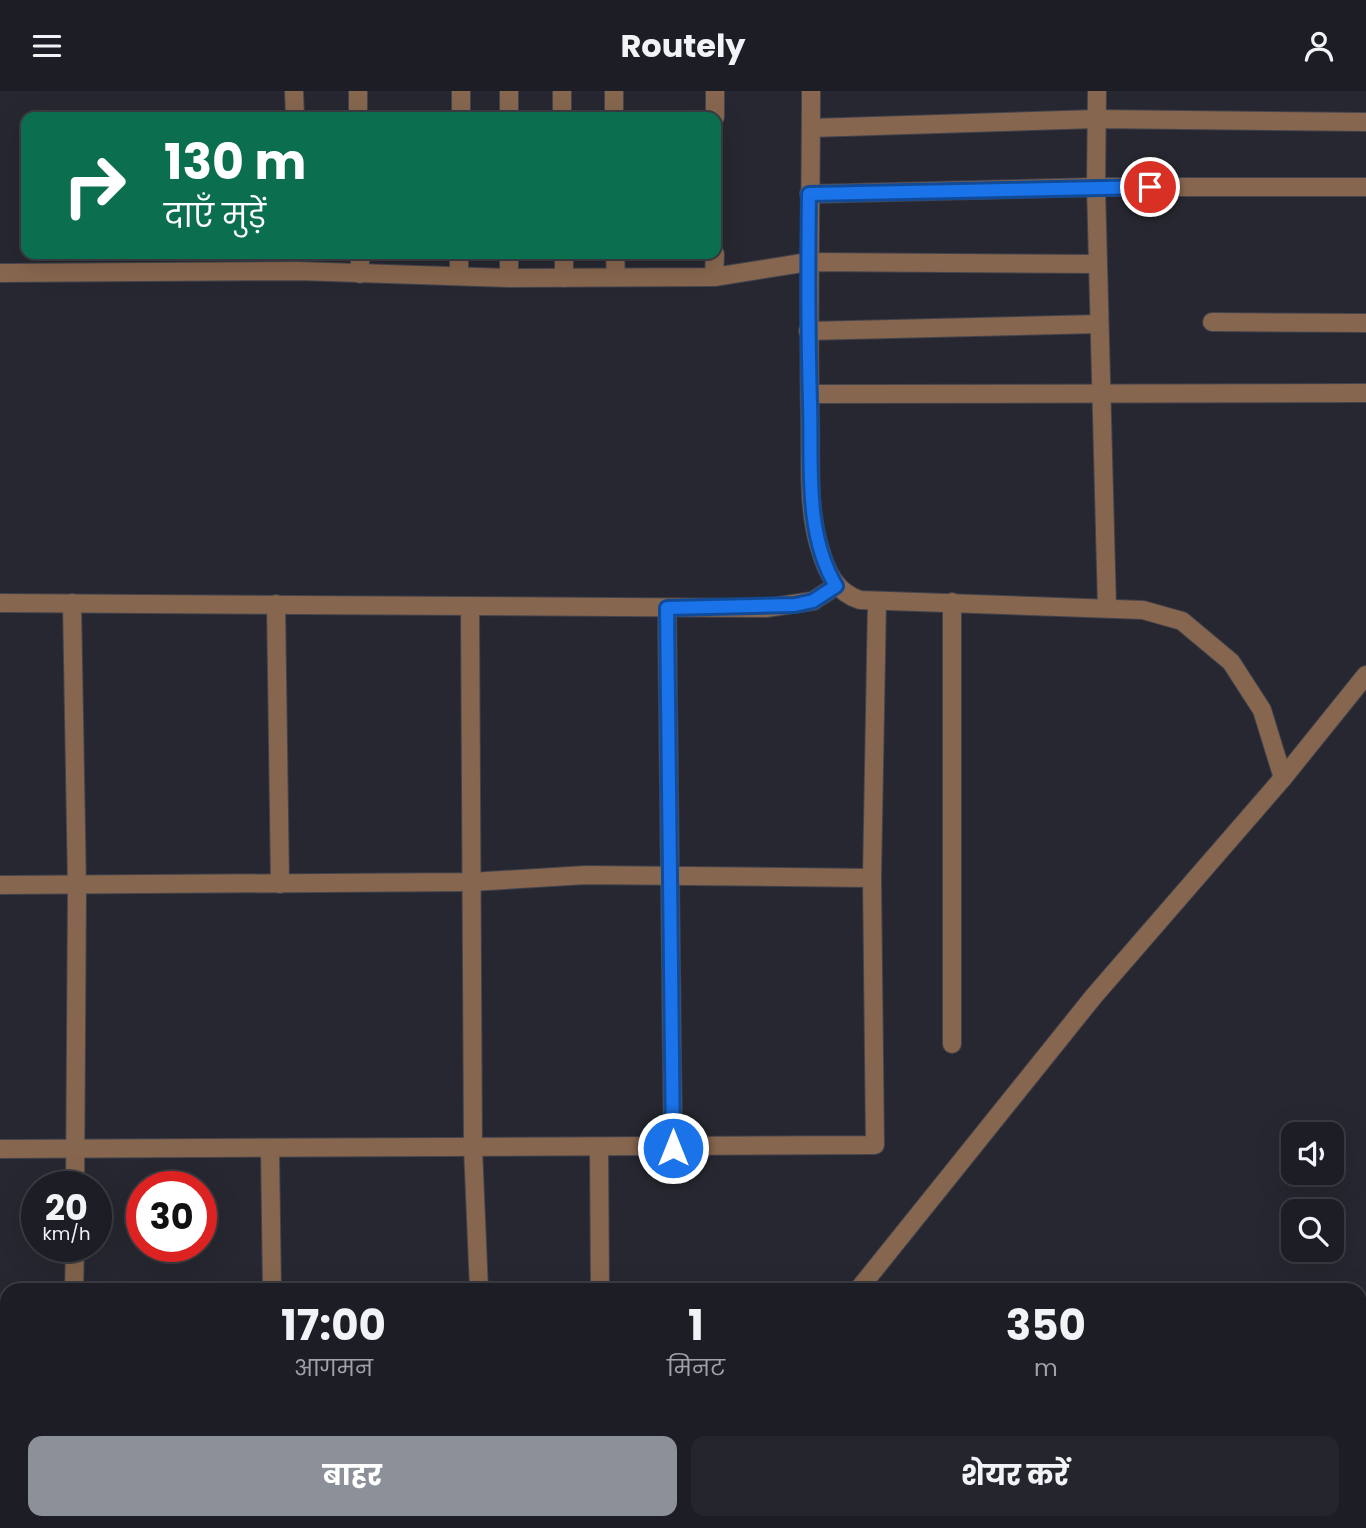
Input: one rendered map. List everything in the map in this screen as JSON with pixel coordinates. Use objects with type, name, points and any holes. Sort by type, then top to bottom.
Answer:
[{"type":"street","points":[[294,91],[295,112]]},
{"type":"street","points":[[358,91],[358,112]]},
{"type":"street","points":[[461,91],[461,112]]},
{"type":"street","points":[[509,91],[509,112]]},
{"type":"street","points":[[562,91],[562,112]]},
{"type":"street","points":[[614,91],[614,112]]},
{"type":"street","points":[[715,91],[715,112]]},
{"type":"street","points":[[811,91],[808,262],[810,394],[818,546],[836,586],[847,596],[877,601],[1143,610],[1182,621],[1231,662],[1262,710],[1283,778]]},
{"type":"street","points":[[1097,91],[1096,187],[1107,608]]},
{"type":"street","points":[[811,128],[1096,119],[1366,122]]},
{"type":"street","points":[[809,194],[1096,187],[1366,187]]},
{"type":"street","points":[[360,259],[360,274]]},
{"type":"street","points":[[459,259],[459,276]]},
{"type":"street","points":[[509,259],[509,278]]},
{"type":"street","points":[[564,259],[564,278]]},
{"type":"street","points":[[615,259],[616,277]]},
{"type":"street","points":[[714,278],[715,259]]},
{"type":"street","points":[[0,273],[298,263],[360,274],[509,278],[714,278],[808,262],[1098,264]]},
{"type":"street","points":[[1212,322],[1366,323]]},
{"type":"street","points":[[808,331],[1099,324]]},
{"type":"street","points":[[810,394],[1366,393]]},
{"type":"street","points":[[0,604],[667,608],[795,605],[813,601],[836,586]]},
{"type":"street","points":[[0,1149],[270,1150],[875,1145],[872,878],[877,601]]},
{"type":"street","points":[[951,1044],[952,602]]},
{"type":"street","points":[[72,603],[77,887],[75,1171]]},
{"type":"street","points":[[276,604],[280,884]]},
{"type":"street","points":[[470,607],[473,1149],[479,1283]]},
{"type":"street","points":[[667,608],[673,1148]]},
{"type":"street","points":[[864,1283],[1094,996],[1283,778],[1366,675]]},
{"type":"street","points":[[0,885],[77,887],[471,882],[586,875],[671,874],[872,878]]},
{"type":"street","points":[[599,1148],[600,1283]]},
{"type":"street","points":[[270,1150],[272,1283]]},
{"type":"street","points":[[75,1262],[75,1283]]},
{"type":"route","points":[[673,1148],[667,608],[766,608],[795,605],[813,601],[836,586],[818,546],[814,515],[808,331],[809,194],[1150,187]]}]
